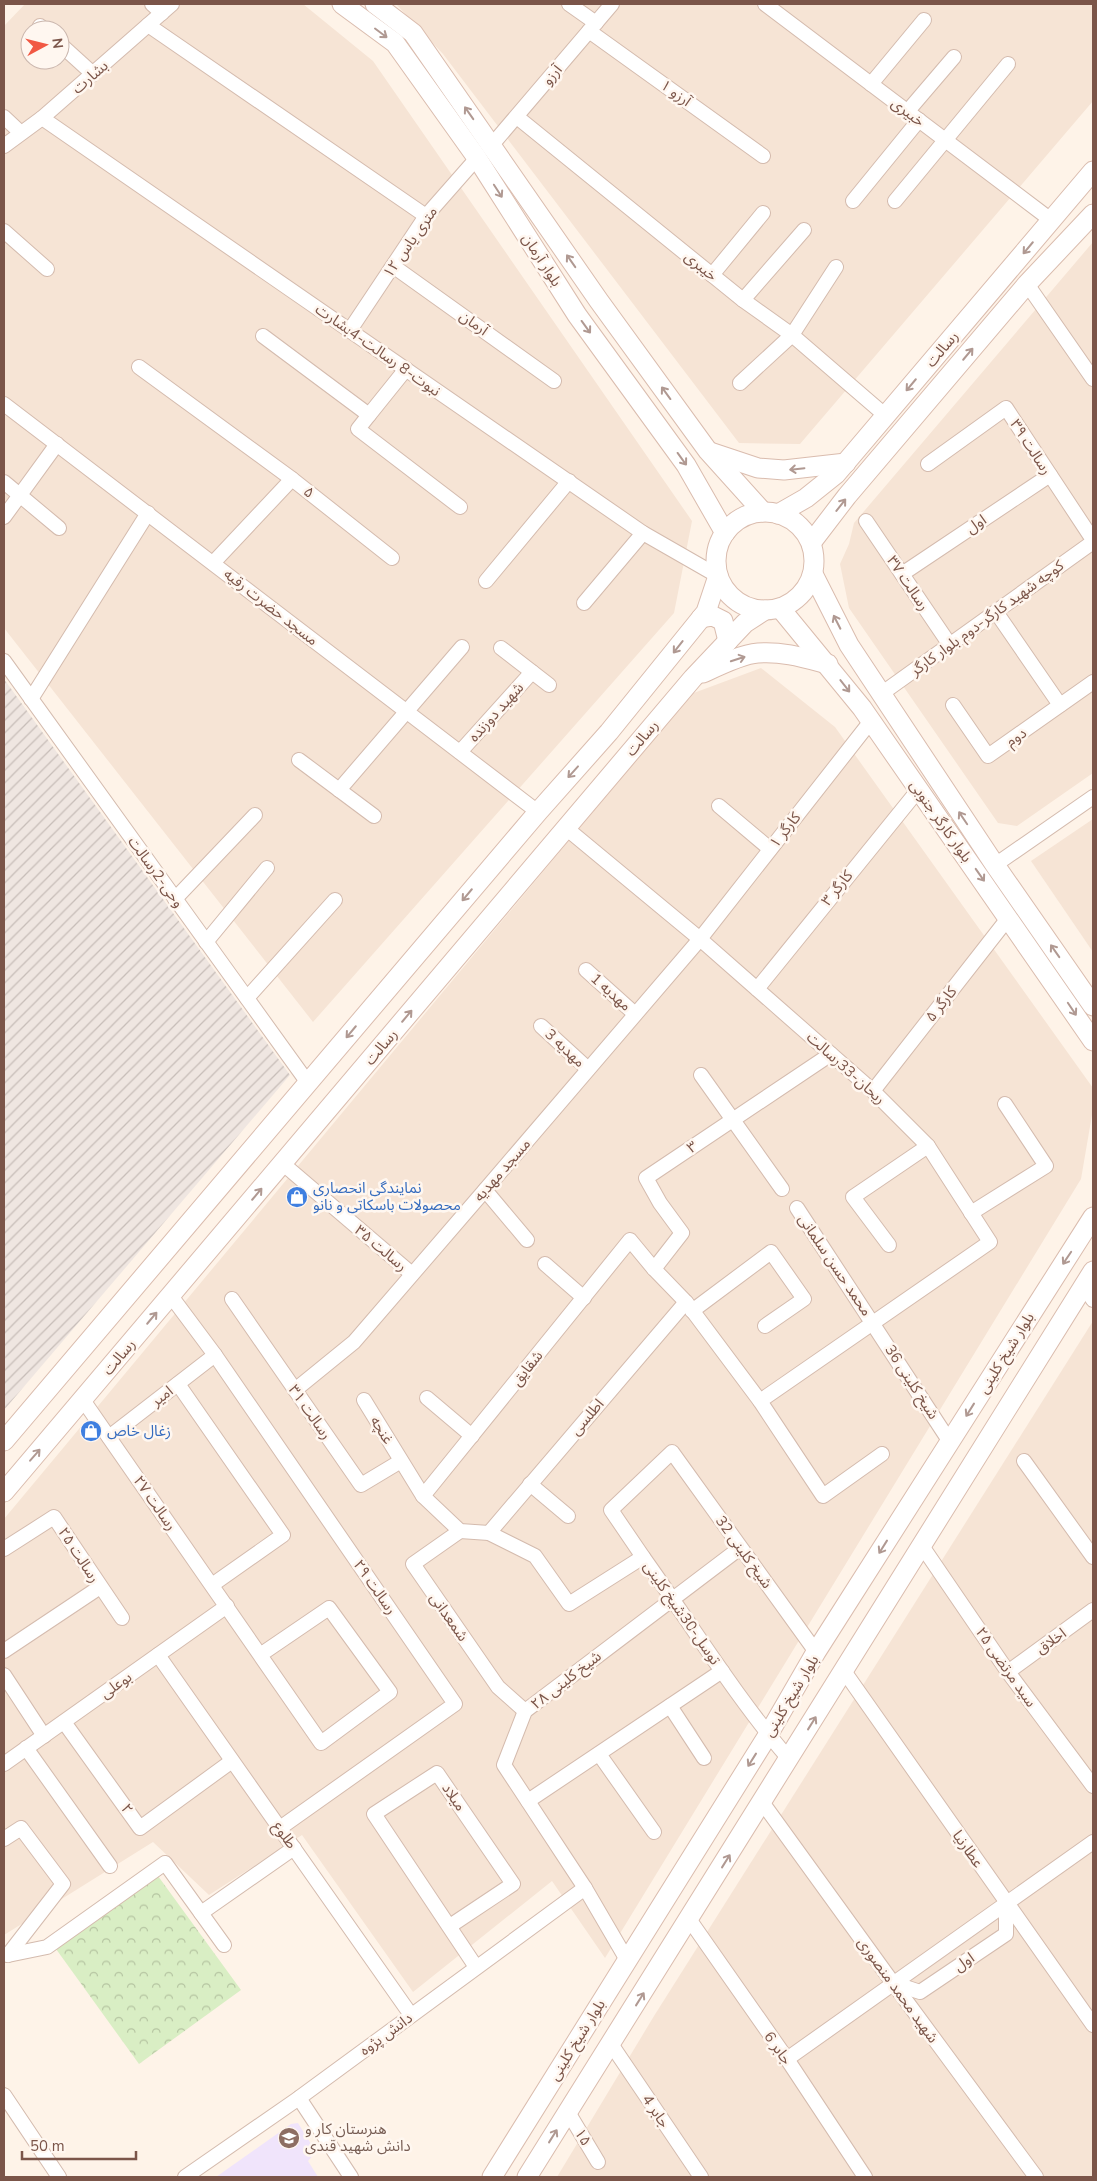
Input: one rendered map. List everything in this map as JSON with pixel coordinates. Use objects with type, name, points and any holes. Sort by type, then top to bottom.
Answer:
[{"type":"main road","name":"بلوار آرمان","points":[[342,4],[395,44],[484,152],[599,301],[708,451],[770,513]]},
{"type":"main road","name":"بلوار آرمان","points":[[375,4],[414,33],[577,315],[686,465],[725,533]]},
{"type":"main road","name":"رسالت","points":[[770,513],[806,498],[836,474],[1093,171]]},
{"type":"main road","name":"رسالت","points":[[811,543],[847,496],[1027,284],[1093,214]]},
{"type":"main road","points":[[708,451],[758,468],[784,470],[846,463]]},
{"type":"main road","points":[[770,513],[792,520],[803,530],[811,543],[814,558],[812,574],[806,589],[795,600],[772,609],[749,608],[736,600],[718,576],[716,561],[718,546],[725,533],[735,522],[748,515],[770,513]]},
{"type":"main road","name":"بلوار کارگر جنوبی","points":[[812,574],[849,645],[995,865],[1093,1006]]},
{"type":"main road","name":"رسالت","points":[[4,1441],[538,812],[609,732],[706,612],[718,576]]},
{"type":"main road","name":"رسالت","points":[[4,1492],[693,678],[746,623],[772,609]]},
{"type":"main road","name":"بلوار کارگر جنوبی","points":[[772,609],[828,664],[871,721],[1093,1040]]},
{"type":"main road","points":[[701,618],[713,616],[723,621],[728,641]]},
{"type":"main road","points":[[693,678],[723,664],[757,652],[790,655],[828,664]]},
{"type":"main road","name":"بلوار شیخ کلینی","points":[[492,2177],[768,1734],[816,1652],[1093,1217]]},
{"type":"main road","name":"بلوار شیخ کلینی","points":[[527,2177],[922,1546],[1090,1286]]},
{"type":"street","name":"آرزو ۱","points":[[569,4],[593,27],[763,156]]},
{"type":"street","name":"آرزو","points":[[484,152],[517,117],[612,4]]},
{"type":"street","name":"خبیری","points":[[765,4],[1051,220]]},
{"type":"street","name":"بشارت","points":[[4,146],[42,118],[93,74],[148,25],[162,7]]},
{"type":"street","points":[[871,84],[924,20]]},
{"type":"street","points":[[148,25],[426,216]]},
{"type":"street","points":[[70,53],[93,74]]},
{"type":"street","points":[[907,112],[954,57]]},
{"type":"street","points":[[895,201],[1008,64]]},
{"type":"street","points":[[4,117],[21,133]]},
{"type":"street","name":"خیبری","points":[[517,117],[743,300],[792,335],[886,416]]},
{"type":"street","name":"نبوت-8 رسالت-4بشارت","points":[[42,118],[643,533],[718,576]]},
{"type":"street","points":[[853,201],[919,120]]},
{"type":"street","name":"۱۲ متری یاس","points":[[350,330],[426,216],[484,152]]},
{"type":"street","points":[[712,275],[763,213]]},
{"type":"street","points":[[743,300],[804,230]]},
{"type":"street","points":[[4,231],[47,269]]},
{"type":"street","name":"آرمان","points":[[393,266],[554,381]]},
{"type":"street","points":[[740,383],[792,335],[836,267]]},
{"type":"street","points":[[1027,284],[1093,378]]},
{"type":"street","points":[[263,336],[369,415]]},
{"type":"street","points":[[139,367],[292,479]]},
{"type":"street","points":[[406,369],[358,429],[460,507]]},
{"type":"street","name":"مسجد حضرت رقیه","points":[[4,404],[538,812]]},
{"type":"street","name":"رسالت ۳۹","points":[[928,464],[1006,408],[1093,541]]},
{"type":"street","points":[[4,517],[57,444]]},
{"type":"street","name":"اول","points":[[902,574],[1050,475]]},
{"type":"street","name":"۵","points":[[213,563],[292,479],[392,558]]},
{"type":"street","points":[[486,581],[569,481]]},
{"type":"street","points":[[4,482],[59,528]]},
{"type":"street","points":[[31,699],[148,514]]},
{"type":"street","name":"رسالت ۳۷","points":[[866,521],[950,645]]},
{"type":"street","points":[[584,603],[643,533]]},
{"type":"street","name":"کوچه شهید کارگر-دوم بلوار کارگر","points":[[882,694],[1093,541]]},
{"type":"street","points":[[996,612],[1060,705]]},
{"type":"street","points":[[340,790],[462,647]]},
{"type":"street","points":[[501,648],[549,685]]},
{"type":"street","name":"وحی-2رسالت","points":[[4,661],[308,1083]]},
{"type":"street","name":"شهید دوزنده","points":[[460,752],[532,672]]},
{"type":"street","name":"دوم","points":[[953,705],[988,756],[1093,682]]},
{"type":"street","name":"کارگر ۱","points":[[700,939],[871,721]]},
{"type":"street","points":[[299,760],[374,816]]},
{"type":"street","name":"کارگر ۳","points":[[757,989],[919,789]]},
{"type":"street","points":[[995,865],[1093,797]]},
{"type":"street","points":[[719,806],[770,850]]},
{"type":"street","points":[[175,899],[255,815]]},
{"type":"street","name":"ریحان-33رسالت","points":[[566,828],[700,939],[873,1091],[928,1146],[990,1242],[874,1323]]},
{"type":"street","points":[[206,942],[267,868]]},
{"type":"street","points":[[247,998],[335,900]]},
{"type":"street","name":"کارگر ۵","points":[[873,1091],[1009,917]]},
{"type":"street","name":"مسجد مهدیه","points":[[295,1390],[354,1342],[700,939]]},
{"type":"street","name":"مهدیه 1","points":[[586,970],[635,1014]]},
{"type":"street","name":"مهدیه 3","points":[[541,1026],[588,1069]]},
{"type":"street","name":"۳","points":[[654,1269],[682,1233],[660,1203],[646,1178],[830,1054]]},
{"type":"street","points":[[701,1075],[782,1189]]},
{"type":"street","points":[[971,1213],[1046,1166],[1005,1104]]},
{"type":"street","points":[[889,1245],[854,1197],[928,1146]]},
{"type":"street","name":"رسالت ۳۵","points":[[282,1164],[412,1274]]},
{"type":"street","points":[[485,1190],[527,1240]]},
{"type":"street","name":"محمد حسن سلمانی","points":[[797,1208],[874,1323]]},
{"type":"street","name":"شقایق","points":[[422,1496],[630,1240],[654,1269]]},
{"type":"street","name":"اطلسی","points":[[489,1533],[530,1484],[689,1306],[770,1252],[804,1299],[765,1326]]},
{"type":"street","points":[[545,1264],[584,1298]]},
{"type":"street","points":[[654,1269],[689,1306],[760,1401],[823,1496],[882,1454]]},
{"type":"street","name":"رسالت ۲۹","points":[[170,1296],[215,1355],[456,1704],[280,1828]]},
{"type":"street","name":"رسالت ۳۱","points":[[232,1299],[361,1485],[401,1461]]},
{"type":"street","points":[[760,1401],[874,1323]]},
{"type":"street","name":"شیخ کلینی 36","points":[[874,1323],[950,1442]]},
{"type":"street","name":"امیر","points":[[109,1437],[215,1355]]},
{"type":"street","points":[[178,1384],[283,1535],[212,1585]]},
{"type":"street","points":[[427,1398],[472,1436]]},
{"type":"street","name":"رسالت ۲۷","points":[[83,1400],[321,1743],[390,1692],[329,1608],[260,1655]]},
{"type":"street","name":"غنچه","points":[[364,1400],[401,1461]]},
{"type":"street","name":"شیخ کلینی 32","points":[[643,1557],[610,1510],[672,1452],[816,1652]]},
{"type":"street","points":[[401,1461],[422,1496],[460,1531]]},
{"type":"street","points":[[1024,1461],[1093,1557]]},
{"type":"street","points":[[530,1484],[568,1516]]},
{"type":"street","name":"رسالت ۲۵","points":[[4,1549],[54,1517],[122,1618]]},
{"type":"street","name":"توسل-30شیخ کلینی","points":[[460,1531],[489,1533],[535,1556],[569,1604],[643,1557],[722,1672],[789,1759]]},
{"type":"street","name":"شمعدانی","points":[[460,1531],[413,1564],[498,1687],[525,1711]]},
{"type":"street","name":"۲۵ سید مرتضی","points":[[922,1546],[1008,1672],[1093,1786]]},
{"type":"street","name":"شیخ کلینی ۲۸","points":[[627,1960],[585,1888],[504,1765],[525,1711],[740,1548]]},
{"type":"street","points":[[4,1651],[100,1587]]},
{"type":"street","name":"بوعلی","points":[[4,1764],[227,1606]]},
{"type":"street","name":"اخلاق","points":[[1008,1672],[1093,1610]]},
{"type":"street","name":"طلوع","points":[[158,1655],[411,2015]]},
{"type":"street","name":"عطارنیا","points":[[844,1671],[1093,2025]]},
{"type":"street","points":[[528,1801],[722,1672]]},
{"type":"street","points":[[4,1675],[44,1736]]},
{"type":"street","points":[[670,1706],[704,1758]]},
{"type":"street","name":"۲","points":[[64,1722],[140,1828],[232,1761]]},
{"type":"street","points":[[26,1748],[110,1866]]},
{"type":"street","points":[[599,1754],[654,1832]]},
{"type":"street","name":"میلاد","points":[[450,1926],[513,1884],[437,1772],[374,1814],[476,1967]]},
{"type":"street","name":"شهید محمد منصوری","points":[[762,1802],[893,1984],[1036,2177]]},
{"type":"street","points":[[4,1838],[21,1828],[63,1884],[6,1953]]},
{"type":"street","name":"اول","points":[[786,2059],[1093,1842]]},
{"type":"street","points":[[201,1913],[294,1848]]},
{"type":"street","points":[[6,1953],[47,1947],[165,1863],[224,1946]]},
{"type":"street","name":"دانش پژوه","points":[[185,2177],[299,2098],[585,1888]]},
{"type":"street","name":"اول","points":[[893,1984],[920,1992],[1006,1934],[1006,1903]]},
{"type":"street","name":"جابر 6","points":[[689,1919],[865,2177]]},
{"type":"street","name":"جابر 4","points":[[611,2044],[701,2177]]},
{"type":"street","points":[[4,2094],[59,2177]]},
{"type":"street","points":[[299,2098],[351,2177]]},
{"type":"street","name":"۱۵","points":[[568,2112],[598,2162]]},
{"type":"shaded area","points":[[25,4],[303,4],[373,61],[692,521],[674,613],[313,1022],[4,628],[4,26]]},
{"type":"shaded area","points":[[396,4],[1093,4],[1093,101],[800,444],[739,443],[443,54]]},
{"type":"shaded area","points":[[1093,242],[1093,773],[1017,826],[998,823],[849,608],[840,564],[849,544],[854,523]]},
{"type":"shaded area","points":[[761,668],[835,727],[1093,1088],[1093,1109],[1081,1179],[605,1958],[552,1881],[413,1992],[302,1835],[209,1895],[153,1842],[4,1935],[4,1519],[691,694]]},
{"type":"shaded area","points":[[4,679],[290,1075],[4,1410]]},
{"type":"shaded area","points":[[1093,819],[1093,952],[1031,861]]},
{"type":"shaded area","points":[[1093,1321],[1093,2177],[557,2177],[654,2016]]},
{"type":"shaded area","name":"هنرستان کار و دانش شهید قندی","points":[[298,2123],[316,2152],[308,2161],[318,2177],[216,2177],[291,2124]]},
{"type":"green space","points":[[158,1876],[241,1990],[139,2064],[56,1949]]},
{"type":"place","name":"نمایندگی انحصاری محصولات باسکاتی و نانو","points":[[297,1197]]},
{"type":"place","name":"زغال خاص","points":[[91,1431]]},
{"type":"place","name":"هنرستان کار و دانش شهید قندی","points":[[289,2138]]}]
